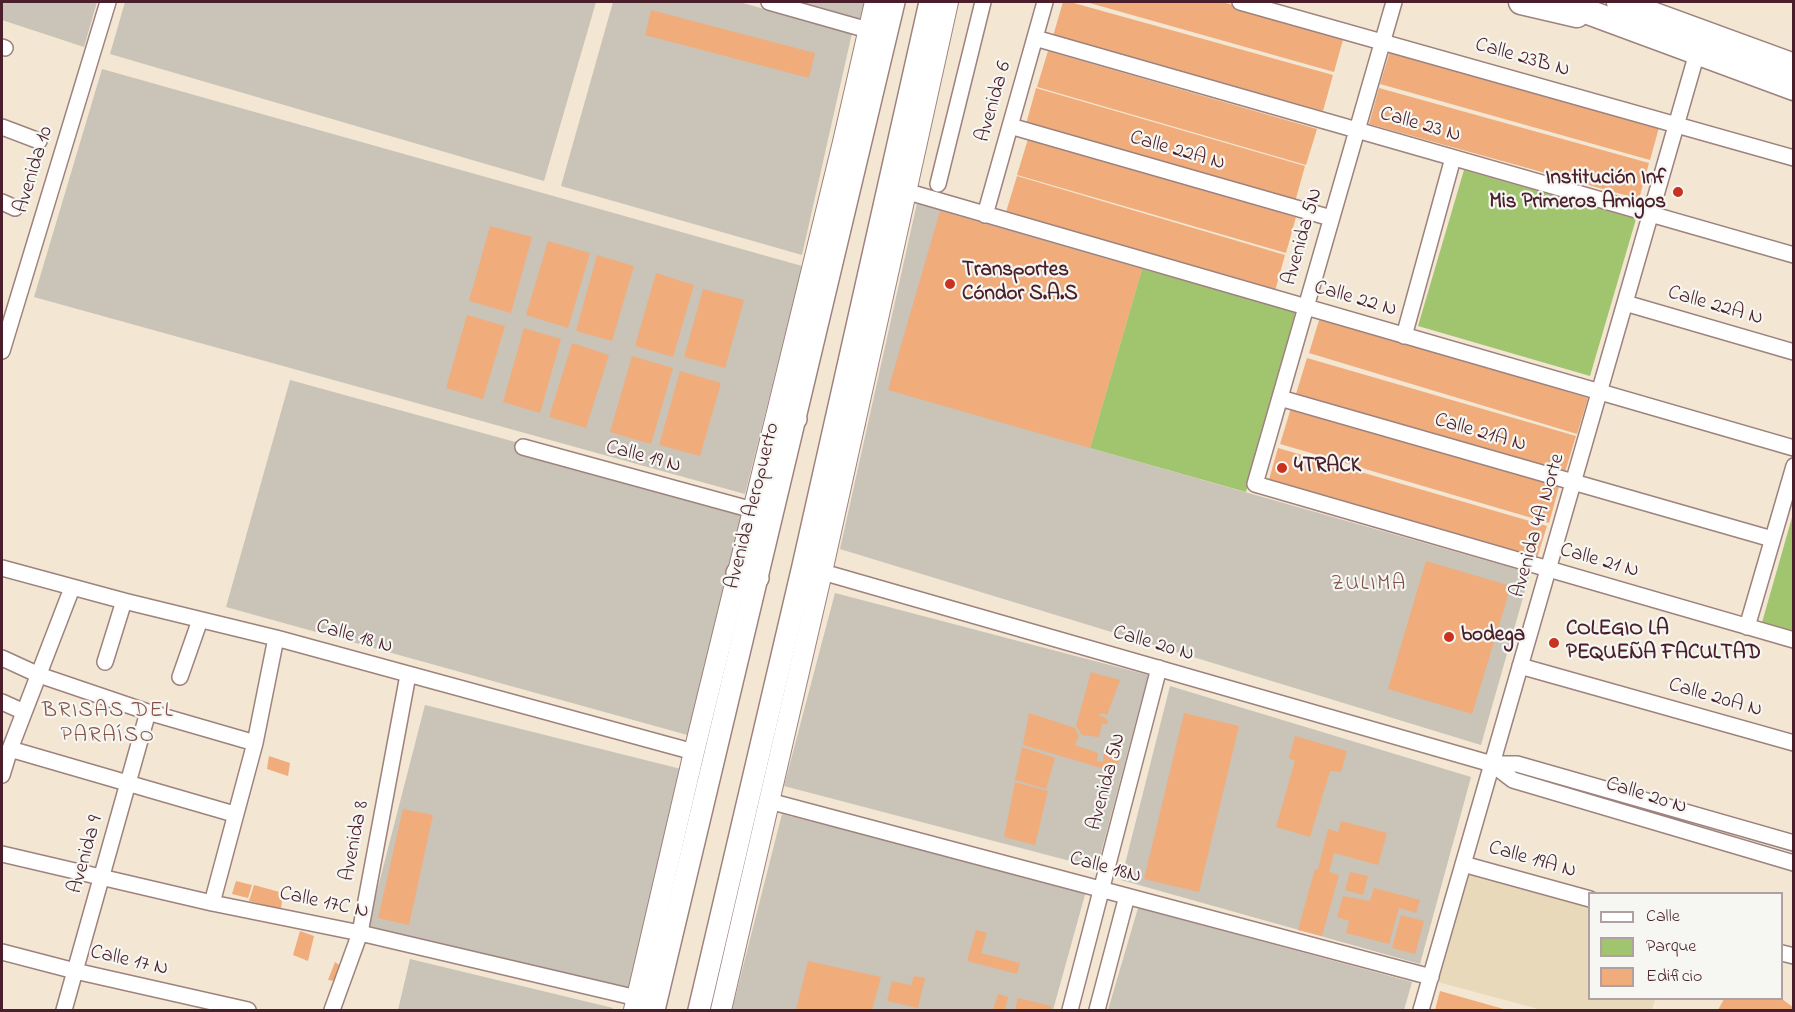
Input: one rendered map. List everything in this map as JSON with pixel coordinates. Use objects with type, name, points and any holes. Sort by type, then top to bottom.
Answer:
[{"type":"main road","name":"Avenida Aeropuerto","points":[[642,1007],[758,578],[894,2]]},
{"type":"main road","points":[[699,1011],[812,569],[845,421],[930,2]]},
{"type":"main road","points":[[1521,2],[1616,12],[1697,53],[1794,88]]},
{"type":"main road","points":[[1562,2],[1616,12],[1794,66]]},
{"type":"main road","points":[[784,388],[796,419]]},
{"type":"main road","points":[[737,573],[758,578]]},
{"type":"street","name":"Avenida 10","points":[[2,351],[108,2]]},
{"type":"street","points":[[769,2],[868,30]]},
{"type":"street","name":"Avenida Aeropuerto","points":[[642,1007],[694,752],[784,388],[875,2]]},
{"type":"street","points":[[845,421],[905,191],[948,2]]},
{"type":"street","points":[[938,184],[983,2]]},
{"type":"street","name":"Avenida 6","points":[[985,215],[1045,2]]},
{"type":"street","name":"Calle 23B N","points":[[1240,2],[1794,158]]},
{"type":"street","name":"Avenida 5N","points":[[1255,484],[1394,2]]},
{"type":"street","name":"Calle 23 N","points":[[1035,38],[1794,255]]},
{"type":"street","name":"Avenida 4A Norte","points":[[1421,1011],[1697,53]]},
{"type":"street","name":"Calle 22A N","points":[[1010,126],[1331,218]]},
{"type":"street","points":[[2,127],[39,141]]},
{"type":"street","points":[[1404,336],[1454,158]]},
{"type":"street","name":"Calle 22 N","points":[[905,191],[1794,448]]},
{"type":"street","name":"Calle 22A N","points":[[1625,303],[1794,352]]},
{"type":"street","name":"Calle 21A N","points":[[1280,398],[1772,540]]},
{"type":"street","name":"Calle 19 N","points":[[523,447],[753,510]]},
{"type":"street","points":[[1747,627],[1794,466]]},
{"type":"street","name":"Calle 21 N","points":[[1255,484],[1794,640]]},
{"type":"street","name":"Calle 18 N","points":[[2,568],[72,588],[276,638],[694,752]]},
{"type":"street","points":[[721,1011],[769,801],[812,569]]},
{"type":"street","name":"Calle 20 N","points":[[812,569],[1492,764],[1518,764],[1794,843]]},
{"type":"street","points":[[2,776],[10,749],[72,588]]},
{"type":"street","points":[[105,662],[124,601]]},
{"type":"street","points":[[180,677],[200,620]]},
{"type":"street","points":[[212,903],[234,814],[255,743],[276,638]]},
{"type":"street","points":[[2,658],[39,675],[148,712],[255,743]]},
{"type":"street","name":"Calle 20A N","points":[[1520,666],[1794,743]]},
{"type":"street","name":"Avenida 5N","points":[[1070,1011],[1159,668]]},
{"type":"street","name":"Avenida 8","points":[[332,1011],[360,933],[408,675]]},
{"type":"street","points":[[2,702],[24,712]]},
{"type":"street","name":"Avenida 9","points":[[64,1011],[148,712]]},
{"type":"street","points":[[10,749],[234,814]]},
{"type":"street","name":"Calle 20 N","points":[[1492,764],[1513,780],[1794,863]]},
{"type":"street","name":"Calle 18N","points":[[769,801],[1431,977]]},
{"type":"street","name":"Calle 17C N","points":[[2,854],[212,903],[360,933],[642,1007]]},
{"type":"street","name":"Calle 19A N","points":[[1463,864],[1588,898]]},
{"type":"street","points":[[1096,1011],[1127,896]]},
{"type":"street","name":"Calle 17 N","points":[[2,951],[75,971],[249,1011]]},
{"type":"shaded area","points":[[2,2],[97,2],[84,47],[2,20]]},
{"type":"shaded area","points":[[125,2],[596,2],[544,181],[110,54]]},
{"type":"shaded area","points":[[613,2],[739,2],[852,33],[802,255],[561,186]]},
{"type":"shaded area","points":[[797,2],[867,2],[862,21]]},
{"type":"shaded area","points":[[102,69],[802,266],[745,494],[34,297]]},
{"type":"shaded area","points":[[917,203],[1142,269],[1090,448],[1530,573],[1481,745],[840,549]]},
{"type":"shaded area","points":[[290,380],[748,506],[691,736],[226,607]]},
{"type":"shaded area","points":[[835,593],[1148,675],[1097,868],[784,786]]},
{"type":"shaded area","points":[[1170,686],[1471,777],[1420,964],[1121,880]]},
{"type":"shaded area","points":[[425,705],[685,770],[629,991],[368,926]]},
{"type":"shaded area","points":[[782,814],[1086,891],[1053,1010],[732,1010]]},
{"type":"shaded area","points":[[1470,867],[1588,901],[1588,1000],[1655,1000],[1652,1010],[1542,1010],[1438,982]]},
{"type":"shaded area","points":[[1138,908],[1412,982],[1404,1010],[1108,1010]]},
{"type":"shaded area","points":[[410,959],[613,1008],[612,1010],[398,1010]]},
{"type":"green space","points":[[1464,170],[1636,219],[1590,376],[1418,326]]},
{"type":"green space","points":[[1142,269],[1296,310],[1246,492],[1090,448]]},
{"type":"green space","points":[[1793,514],[1793,635],[1761,626]]},
{"type":"building","points":[[1063,2],[1070,2],[1333,75],[1323,111],[1053,36]]},
{"type":"building","points":[[1086,2],[1222,2],[1344,36],[1334,72]]},
{"type":"building","points":[[651,10],[815,53],[809,78],[645,35]]},
{"type":"building","points":[[1391,48],[1660,124],[1650,160],[1380,84]]},
{"type":"building","points":[[1048,51],[1317,129],[1306,165],[1037,87]]},
{"type":"building","points":[[1036,88],[1305,166],[1295,202],[1026,124]]},
{"type":"building","points":[[1379,88],[1649,163],[1639,199],[1369,124]]},
{"type":"building","points":[[1028,139],[1296,217],[1286,253],[1017,175]]},
{"type":"building","points":[[1017,176],[1285,255],[1275,291],[1006,212]]},
{"type":"building","points":[[940,211],[1142,269],[1090,448],[888,390]]},
{"type":"building","points":[[490,226],[532,237],[511,313],[469,301]]},
{"type":"building","points":[[548,241],[590,253],[568,328],[526,315]]},
{"type":"building","points":[[597,255],[634,266],[612,341],[576,331]]},
{"type":"building","points":[[656,273],[694,285],[673,357],[635,346]]},
{"type":"building","points":[[703,289],[744,300],[725,368],[684,357]]},
{"type":"building","points":[[467,315],[505,326],[483,399],[446,388]]},
{"type":"building","points":[[1320,317],[1588,398],[1577,434],[1309,353]]},
{"type":"building","points":[[524,328],[561,339],[540,413],[503,402]]},
{"type":"building","points":[[572,343],[609,355],[586,428],[549,417]]},
{"type":"building","points":[[632,356],[673,368],[651,444],[610,432]]},
{"type":"building","points":[[1307,358],[1576,436],[1565,472],[1296,394]]},
{"type":"building","points":[[680,371],[721,383],[700,456],[659,445]]},
{"type":"building","points":[[1291,408],[1559,487],[1549,523],[1280,444]]},
{"type":"building","points":[[1278,448],[1547,526],[1536,562],[1268,483]]},
{"type":"building","name":"bodega","points":[[1426,561],[1511,586],[1472,714],[1388,689]]},
{"type":"building","points":[[1091,672],[1120,680],[1107,715],[1101,713],[1099,715],[1107,719],[1108,724],[1102,724],[1099,737],[1082,735],[1076,726]]},
{"type":"building","points":[[1029,713],[1075,728],[1079,736],[1075,745],[1098,753],[1097,761],[1103,762],[1104,750],[1120,755],[1115,772],[1023,745]]},
{"type":"building","points":[[1184,713],[1239,726],[1199,892],[1144,879]]},
{"type":"building","points":[[1295,736],[1347,751],[1341,772],[1330,771],[1310,837],[1276,827],[1295,761],[1289,758]]},
{"type":"building","points":[[1022,747],[1055,758],[1046,789],[1015,780]]},
{"type":"building","points":[[269,756],[290,763],[288,776],[267,769]]},
{"type":"building","points":[[1015,782],[1048,791],[1035,845],[1004,837]]},
{"type":"building","points":[[403,809],[433,815],[409,925],[378,918]]},
{"type":"building","points":[[1341,821],[1387,833],[1378,865],[1334,853],[1329,872],[1339,875],[1322,936],[1298,930],[1315,869],[1318,869],[1328,829],[1338,832]]},
{"type":"building","points":[[1350,872],[1368,876],[1363,895],[1345,890]]},
{"type":"building","points":[[236,881],[252,885],[248,898],[232,894]]},
{"type":"building","points":[[254,885],[283,893],[281,909],[249,901]]},
{"type":"building","points":[[1374,888],[1420,900],[1416,913],[1399,908],[1389,944],[1346,933],[1349,921],[1337,917],[1343,896],[1370,901]]},
{"type":"building","points":[[1401,915],[1424,921],[1415,954],[1392,948]]},
{"type":"building","points":[[976,930],[987,933],[981,953],[1020,963],[1017,974],[967,961]]},
{"type":"building","points":[[300,931],[314,936],[308,961],[293,955]]},
{"type":"building","points":[[808,961],[881,977],[872,1010],[796,1010]]},
{"type":"building","points":[[335,962],[345,969],[341,982],[328,980]]},
{"type":"building","points":[[914,976],[925,978],[918,1008],[887,1001],[892,981],[911,985]]},
{"type":"building","points":[[1440,991],[1507,1010],[1435,1010]]},
{"type":"building","points":[[998,994],[1008,997],[1005,1010],[993,1010]]},
{"type":"building","points":[[1018,998],[1051,1006],[1050,1010],[1015,1010]]},
{"type":"building","points":[[1723,1000],[1783,1000],[1794,1008],[1794,1010],[1718,1010]]},
{"type":"place","name":"Institución Inf Mis Primeros Amigos","points":[[1678,192]]},
{"type":"place","name":"Transportes Cóndor S.A.S","points":[[950,284]]},
{"type":"place","name":"4TRACK","points":[[1282,468]]},
{"type":"place","name":"bodega","points":[[1449,637]]},
{"type":"place","name":"COLEGIO LA PEQUEÑA FACULTAD","points":[[1554,643]]},
{"type":"district","name":"ZULIMA","points":[[1369,585]]},
{"type":"district","name":"BRISAS DEL PARAÍSO","points":[[108,724]]}]
